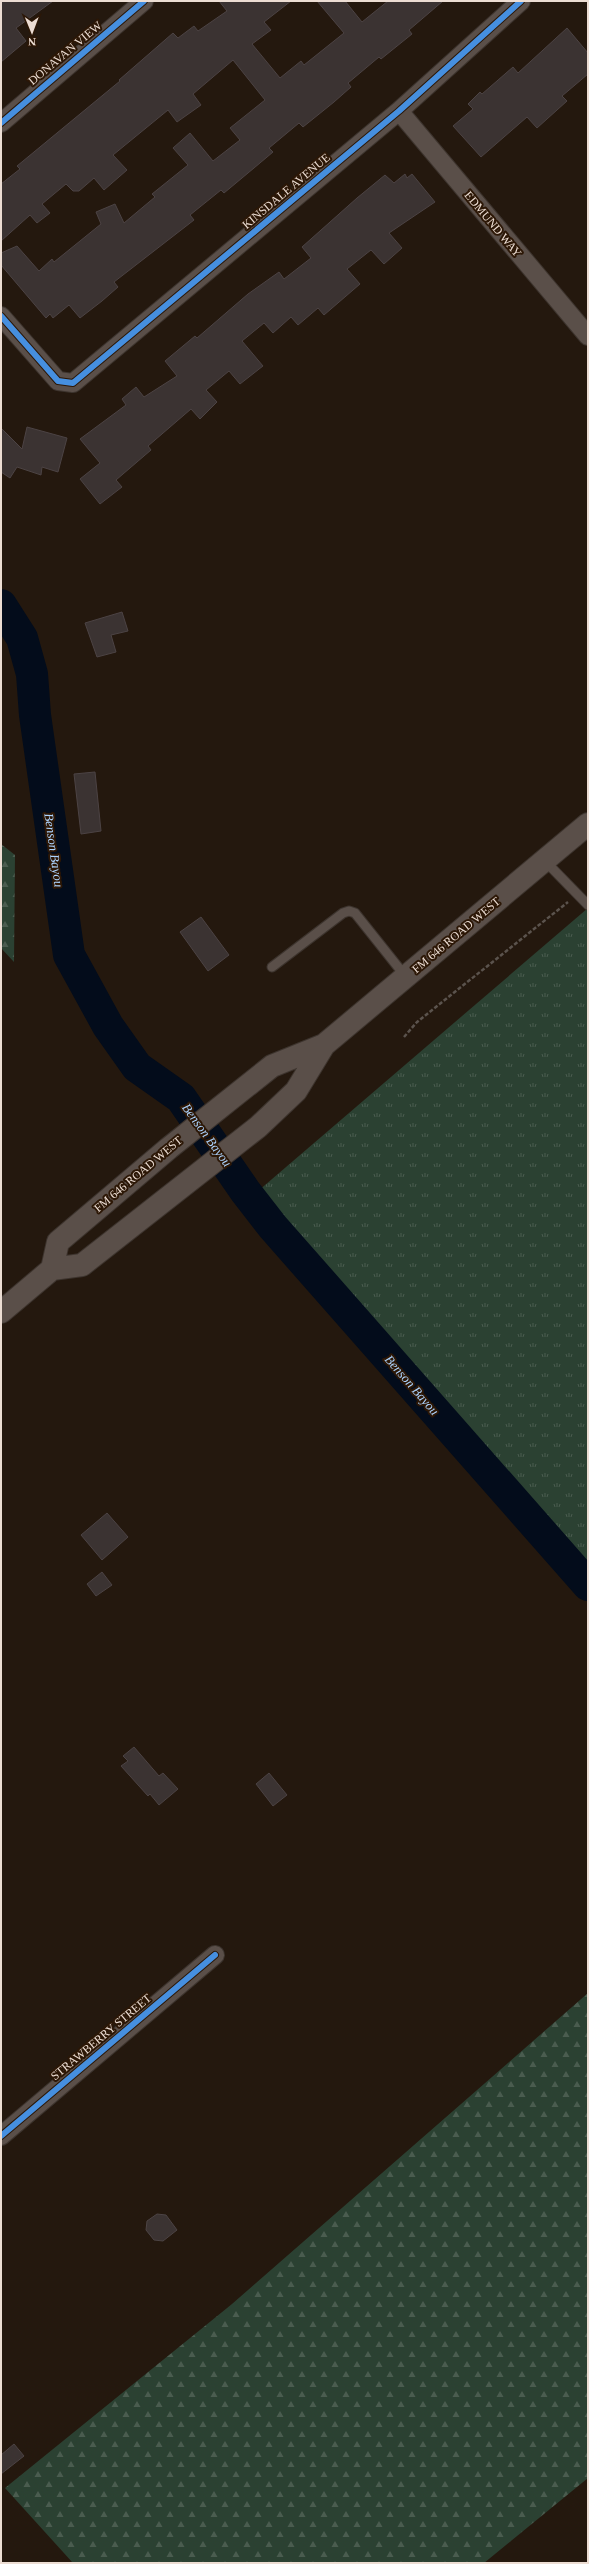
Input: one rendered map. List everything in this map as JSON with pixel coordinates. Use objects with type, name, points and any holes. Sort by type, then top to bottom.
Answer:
[{"type":"main road","name":"FM 646 ROAD WEST","points":[[324,1045],[296,1092],[258,1127],[82,1265],[52,1269],[58,1242],[170,1148],[272,1066],[324,1045],[588,824]]},
{"type":"main road","points":[[1,1312],[52,1269]]},
{"type":"street","name":"DONAVAN VIEW","points":[[1,123],[144,1]]},
{"type":"street","name":"KINSDALE AVENUE","points":[[1,316],[58,381],[73,384],[399,111],[521,1]]},
{"type":"street","name":"EDMUND WAY","points":[[399,111],[588,336]]},
{"type":"street","name":"STRAWBERRY STREET","points":[[1,2136],[214,1955]]},
{"type":"lane","points":[[545,861],[578,893],[588,905]]},
{"type":"lane","points":[[272,967],[343,913],[349,911],[355,913],[406,977]]},
{"type":"path","points":[[404,1037],[417,1022],[578,893]]},
{"type":"green space","points":[[1,844],[15,855],[14,962],[1,948]]},
{"type":"green space","points":[[588,908],[588,1580],[251,1197]]},
{"type":"green space","points":[[588,1993],[588,2478],[484,2563],[73,2563],[5,2488],[232,2304]]},
{"type":"building","points":[[1,1],[53,1],[16,28],[26,41],[1,62]]},
{"type":"building","points":[[219,1],[291,1],[264,22],[271,30],[252,44],[280,78],[301,61],[304,65],[344,33],[317,1],[345,1],[362,22],[388,1],[443,1],[409,30],[412,34],[381,59],[379,57],[348,83],[351,87],[334,102],[303,127],[299,123],[269,148],[273,152],[224,193],[221,190],[190,215],[194,220],[114,282],[118,287],[102,301],[80,318],[69,305],[53,318],[50,314],[46,318],[1,265],[1,253],[17,246],[39,271],[52,259],[54,262],[101,224],[96,212],[115,204],[124,223],[155,197],[152,194],[188,165],[173,148],[190,133],[213,161],[240,140],[230,128],[265,100],[233,60],[193,94],[201,105],[177,122],[168,110],[113,155],[127,170],[104,190],[94,178],[79,191],[73,191],[66,184],[42,204],[50,213],[37,223],[30,215],[1,241],[1,184],[20,169],[17,166],[120,81],[119,80],[173,33],[178,38],[194,26],[198,31],[227,11]]},
{"type":"building","points":[[567,28],[588,53],[588,74],[562,96],[567,101],[537,128],[527,117],[481,157],[453,126],[473,109],[468,104],[480,92],[482,94],[513,67],[518,73]]},
{"type":"building","points":[[405,174],[407,178],[412,174],[435,202],[389,233],[402,248],[384,264],[371,250],[347,269],[360,284],[324,315],[318,308],[298,325],[291,317],[273,333],[264,323],[242,341],[263,366],[240,384],[229,371],[206,390],[217,402],[200,419],[191,409],[148,446],[151,450],[116,480],[122,487],[100,504],[80,479],[100,463],[80,439],[126,405],[122,399],[136,387],[144,397],[177,376],[165,361],[195,336],[197,338],[248,294],[279,272],[284,279],[311,258],[302,247],[385,175],[394,183]]},
{"type":"building","points":[[27,427],[67,438],[58,472],[42,467],[41,475],[17,467],[10,478],[1,472],[1,428],[22,449]]},
{"type":"building","points":[[122,612],[128,631],[111,635],[116,652],[97,657],[85,623]]},
{"type":"building","points":[[95,772],[101,831],[81,834],[74,774]]},
{"type":"building","points":[[201,917],[229,955],[208,971],[180,932]]},
{"type":"building","points":[[107,1513],[128,1537],[102,1560],[81,1535]]},
{"type":"building","points":[[102,1572],[112,1585],[96,1596],[87,1584]]},
{"type":"building","points":[[134,1747],[159,1776],[163,1773],[178,1789],[159,1805],[150,1794],[148,1796],[121,1766],[128,1761],[123,1756]]},
{"type":"building","points":[[269,1773],[287,1795],[273,1806],[256,1784]]},
{"type":"building","points":[[157,2214],[166,2215],[177,2230],[163,2241],[154,2240],[146,2230],[147,2221]]},
{"type":"building","points":[[14,2444],[24,2456],[1,2474],[1,2455]]},
{"type":"waterway","name":"Benson Bayou","points":[[1,605],[22,638],[32,674],[35,715],[69,955],[108,1026],[137,1067],[181,1098],[245,1191],[273,1227],[588,1585]]},
{"type":"cycle path","points":[[1,123],[144,1]]},
{"type":"cycle path","points":[[1,316],[58,381],[73,383],[399,111],[521,1]]},
{"type":"cycle path","points":[[1,2136],[215,1955]]}]
